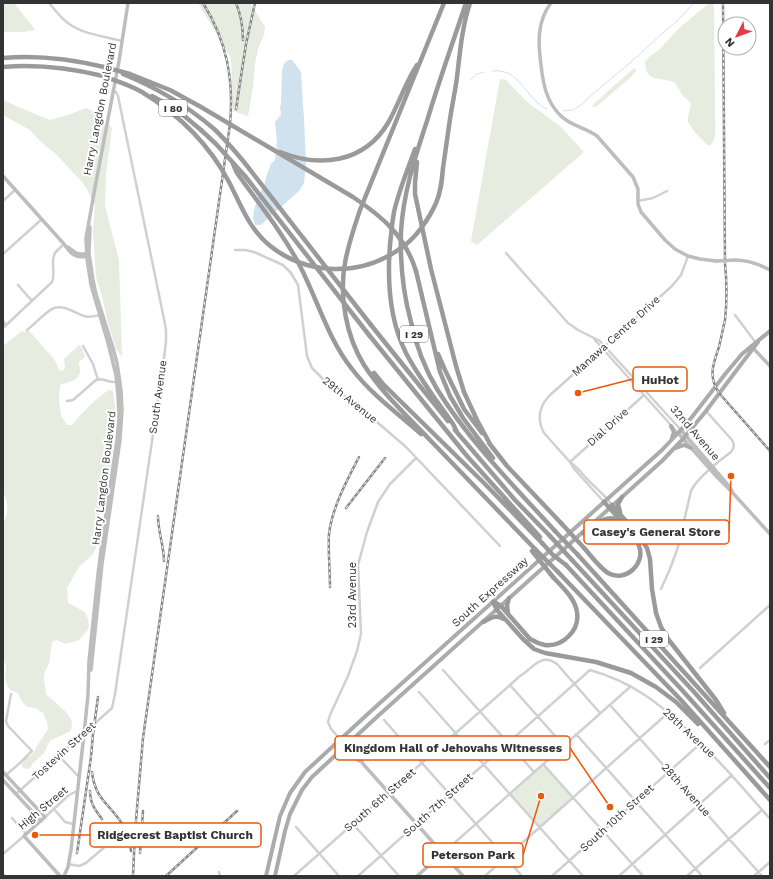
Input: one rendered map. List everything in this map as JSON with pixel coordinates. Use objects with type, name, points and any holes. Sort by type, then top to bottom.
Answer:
[{"type":"highway","name":"I 29","points":[[444,3],[360,210],[349,246],[343,283],[344,304],[346,318],[358,353],[378,384],[534,550],[558,572],[681,700],[770,800]]},
{"type":"highway","name":"I 29","points":[[466,3],[422,136],[408,186],[401,231],[401,254],[406,306],[424,363],[437,388],[457,419],[492,462],[578,554],[770,767]]},
{"type":"highway","points":[[141,91],[179,119],[208,150],[219,164],[245,216],[268,244],[301,264],[322,268],[339,269],[363,266],[393,254],[402,248],[418,232],[432,212],[440,188],[462,34],[470,3]]},
{"type":"highway","points":[[271,149],[289,156],[312,161],[320,161],[336,160],[353,154],[370,144],[389,122],[414,69],[424,55]]},
{"type":"highway","points":[[3,58],[39,57],[74,60],[130,74],[170,90],[353,197],[377,213],[402,241],[410,254],[416,271],[440,372],[450,396],[472,431],[526,499]]},
{"type":"highway","name":"I 80","points":[[3,67],[50,67],[74,70],[103,76],[123,83],[163,102],[189,119],[232,161]]},
{"type":"highway","points":[[104,67],[127,76],[181,104],[213,128],[229,144],[371,325],[457,432],[515,500],[695,693],[770,778]]},
{"type":"highway","points":[[427,119],[400,190],[394,213],[389,261],[390,297],[397,330],[406,352],[421,378],[457,432]]},
{"type":"highway","points":[[422,136],[416,167],[415,194],[431,269],[464,392],[490,444]]},
{"type":"highway","points":[[232,161],[270,207],[369,335],[467,456],[543,542]]},
{"type":"highway","points":[[232,161],[237,173],[289,246],[314,295],[339,351],[352,369],[367,386],[448,459]]},
{"type":"highway","points":[[352,338],[383,384],[566,565],[682,690],[770,788]]},
{"type":"highway","points":[[433,341],[464,409],[507,466],[602,568],[608,573],[620,576],[633,570],[639,563],[641,556],[638,543],[624,522],[618,506],[622,497]]},
{"type":"highway","points":[[606,501],[646,545],[650,559],[654,604],[661,627],[674,648],[716,700],[730,723]]},
{"type":"highway","points":[[583,532],[606,519],[613,518],[624,522]]},
{"type":"highway","points":[[483,622],[498,616],[512,624],[530,639],[545,645],[561,642],[571,635],[577,620],[577,612],[574,603],[569,594],[553,577],[534,550]]},
{"type":"highway","points":[[509,598],[507,609],[512,624]]},
{"type":"highway","points":[[493,602],[530,645],[539,651],[596,662],[621,669],[642,678],[676,702],[705,731],[718,741]]},
{"type":"main road","name":"Harry Langdon Boulevard","points":[[64,876],[71,850],[88,695],[89,661],[98,574],[118,429],[119,406],[119,382],[87,255],[87,230],[128,3]]},
{"type":"main road","points":[[551,3],[543,17],[538,41],[543,81],[546,94],[552,106],[572,125],[592,133],[599,138],[633,177],[638,188],[639,207],[643,215],[665,240],[675,248],[688,256],[700,259],[716,261],[741,260],[770,270]]},
{"type":"main road","points":[[3,176],[72,254],[77,256],[87,255]]},
{"type":"main road","name":"Harry Langdon Boulevard","points":[[90,218],[87,262],[91,285],[101,315]]},
{"type":"main road","points":[[80,256],[86,247]]},
{"type":"main road","points":[[80,256],[87,262]]},
{"type":"main road","name":"South Expressway","points":[[266,876],[283,807],[290,793],[305,772],[669,443],[700,408],[742,354],[770,331]]},
{"type":"main road","points":[[754,345],[770,366]]},
{"type":"main road","name":"South Expressway","points":[[275,876],[285,831],[293,807],[302,790],[316,773],[671,452],[706,411],[754,345]]},
{"type":"main road","points":[[669,443],[674,434],[671,426]]},
{"type":"main road","name":"32nd Avenue","points":[[680,432],[691,448],[728,485],[732,492],[770,534]]},
{"type":"main road","name":"32nd Avenue","points":[[684,438],[711,468]]},
{"type":"main road","points":[[671,452],[682,445],[691,448]]},
{"type":"main road","points":[[333,758],[343,752],[354,754],[353,745],[357,735]]},
{"type":"main road","name":"23rd Avenue","points":[[341,739],[462,876]]},
{"type":"main road","points":[[3,772],[45,817]]},
{"type":"main road","points":[[3,780],[41,821]]},
{"type":"main road","name":"High Street","points":[[25,835],[45,817]]},
{"type":"main road","points":[[25,835],[60,876]]},
{"type":"main road","points":[[417,876],[442,854]]},
{"type":"street","points":[[49,3],[66,22],[72,26],[84,31],[122,41]]},
{"type":"street","name":"South Avenue","points":[[112,708],[166,341],[164,319],[118,96],[116,92],[113,91]]},
{"type":"street","points":[[3,201],[16,190]]},
{"type":"street","points":[[638,201],[653,198],[667,191]]},
{"type":"street","points":[[3,254],[42,219]]},
{"type":"street","points":[[3,328],[52,282],[54,277],[53,256],[64,244]]},
{"type":"street","name":"29th Avenue","points":[[235,250],[254,252],[283,265],[298,285],[307,356],[312,368],[323,379],[406,447],[500,546]]},
{"type":"street","name":"32nd Avenue","points":[[506,253],[568,323],[600,340],[680,432]]},
{"type":"street","name":"Manawa Centre Drive","points":[[570,462],[544,432],[540,422],[542,406],[546,398],[674,283],[681,275],[688,256]]},
{"type":"street","points":[[18,285],[32,301]]},
{"type":"street","points":[[27,330],[50,310],[58,307],[68,309],[85,316],[92,317],[101,315]]},
{"type":"street","points":[[735,315],[754,345]]},
{"type":"street","points":[[3,322],[6,325]]},
{"type":"street","name":"32nd Avenue","points":[[592,337],[671,426],[680,432]]},
{"type":"street","points":[[83,346],[93,364],[98,380]]},
{"type":"street","points":[[67,401],[73,400],[100,379],[109,382],[119,382]]},
{"type":"street","name":"Dial Drive","points":[[570,462],[647,393]]},
{"type":"street","points":[[661,589],[678,547],[694,484],[734,448],[732,440],[706,411]]},
{"type":"street","name":"23rd Avenue","points":[[341,739],[331,729],[328,722],[357,651],[361,634],[358,565],[366,532],[378,502],[390,484],[416,458]]},
{"type":"street","points":[[570,462],[575,470],[606,501]]},
{"type":"street","points":[[700,668],[770,605]]},
{"type":"street","name":"South 6th Street","points":[[294,876],[480,711],[538,662],[545,660],[554,662],[575,684]]},
{"type":"street","points":[[443,670],[534,772]]},
{"type":"street","name":"29th Avenue","points":[[590,670],[612,678],[630,687],[650,699],[668,713],[716,758],[770,819]]},
{"type":"street","name":"South 7th Street","points":[[358,876],[590,670]]},
{"type":"street","points":[[575,684],[600,713]]},
{"type":"street","points":[[510,685],[564,746]]},
{"type":"street","points":[[442,854],[630,687]]},
{"type":"street","points":[[418,692],[582,876]]},
{"type":"street","points":[[6,775],[32,751],[4,721],[11,694]]},
{"type":"street","name":"28th Avenue","points":[[610,704],[762,876]]},
{"type":"street","name":"Tostevin Street","points":[[16,794],[112,708]]},
{"type":"street","points":[[485,876],[668,713]]},
{"type":"street","points":[[384,720],[522,876]]},
{"type":"street","points":[[576,734],[702,876]]},
{"type":"street","points":[[765,744],[770,740]]},
{"type":"street","name":"South 10th Street","points":[[552,876],[701,743]]},
{"type":"street","points":[[59,756],[79,777]]},
{"type":"street","points":[[543,764],[643,876]]},
{"type":"street","points":[[619,876],[732,775]]},
{"type":"street","name":"High Street","points":[[45,817],[69,795],[77,791]]},
{"type":"street","points":[[54,809],[65,822],[74,824]]},
{"type":"street","points":[[687,876],[762,810]]},
{"type":"street","points":[[12,818],[25,835]]},
{"type":"street","points":[[354,824],[399,876]]},
{"type":"street","points":[[296,827],[339,876]]},
{"type":"street","points":[[68,864],[79,866],[86,863],[122,832]]},
{"type":"street","name":"High Street","points":[[3,854],[25,835]]},
{"type":"street","points":[[3,848],[6,852]]},
{"type":"street","points":[[754,876],[770,862]]},
{"type":"street","points":[[219,872],[220,876]]},
{"type":"shaded area","points":[[3,3],[14,3],[35,30],[24,32],[3,32]]},
{"type":"shaded area","points":[[198,3],[250,3],[265,27],[255,64],[248,116],[233,111],[231,58]]},
{"type":"shaded area","points":[[709,3],[713,3],[714,8],[716,126],[713,143],[710,146],[706,144],[693,130],[688,122],[691,106],[690,102],[683,96],[675,83],[654,78],[649,75],[646,70],[645,62],[659,50],[678,29]]},
{"type":"shaded area","points":[[634,68],[636,71],[632,76],[597,106],[592,106],[596,102]]},
{"type":"shaded area","points":[[500,79],[506,80],[527,102],[560,126],[584,152],[477,245],[471,241]]},
{"type":"shaded area","points":[[3,100],[50,120],[86,108],[99,114],[112,128],[106,175],[105,206],[119,260],[122,357],[116,349],[96,277],[93,231],[95,206],[83,183],[55,153],[42,143],[30,130],[3,115]]},
{"type":"shaded area","points":[[27,330],[54,359],[60,371],[64,370],[65,368],[64,359],[79,345],[82,348],[85,357],[79,362],[79,375],[75,380],[60,385],[59,401],[61,415],[67,425],[72,425],[89,406],[109,390],[113,391],[116,415],[111,464],[106,485],[102,493],[99,533],[96,548],[93,554],[79,567],[67,588],[68,603],[85,612],[89,627],[79,640],[66,644],[56,640],[52,642],[49,664],[45,671],[44,680],[46,694],[71,718],[71,731],[51,740],[44,753],[33,763],[30,768],[27,769],[22,767],[22,764],[26,758],[32,755],[48,729],[43,713],[35,708],[27,707],[21,700],[18,693],[10,690],[5,680],[6,665],[3,658],[3,522],[7,515],[7,507],[3,492],[3,346],[22,331],[25,332]]},
{"type":"shaded area","points":[[543,764],[573,798],[539,827],[509,794]]},
{"type":"water","points":[[288,60],[292,60],[301,72],[306,163],[304,183],[300,190],[261,225],[255,225],[253,218],[254,210],[271,164],[275,160],[277,142],[275,122],[281,115],[282,71],[284,64]]},
{"type":"waterway","points":[[563,111],[573,110],[581,105],[674,24],[694,3]]},
{"type":"waterway","points":[[492,71],[500,71],[513,76],[539,104],[547,109]]},
{"type":"waterway","points":[[470,80],[477,74],[484,72]]},
{"type":"railway","points":[[133,876],[143,738],[230,124],[231,92],[227,61],[218,32],[203,3]]},
{"type":"railway","points":[[236,3],[243,30],[243,40]]},
{"type":"railway","points":[[236,109],[246,44],[255,3]]},
{"type":"railway","points":[[723,3],[726,299],[725,320],[713,365],[713,376],[719,393],[770,451]]},
{"type":"railway","points":[[330,587],[329,534],[333,514],[359,457]]},
{"type":"railway","points":[[346,508],[385,458]]},
{"type":"railway","points":[[158,516],[164,561]]},
{"type":"railway","points":[[77,853],[98,697]]},
{"type":"railway","points":[[92,772],[94,782],[100,796],[125,830],[129,839],[131,851]]},
{"type":"railway","points":[[90,791],[93,806],[102,819]]},
{"type":"railway","points":[[140,853],[143,811]]},
{"type":"railway","points":[[166,876],[237,811]]},
{"type":"place","name":"HuHot","points":[[578,393]]},
{"type":"place","name":"Casey's General Store","points":[[731,476]]},
{"type":"place","name":"Peterson Park","points":[[541,796]]},
{"type":"place","name":"Kingdom Hall of Jehovahs Witnesses","points":[[610,807]]},
{"type":"place","name":"Ridgecrest Baptist Church","points":[[35,835]]}]
